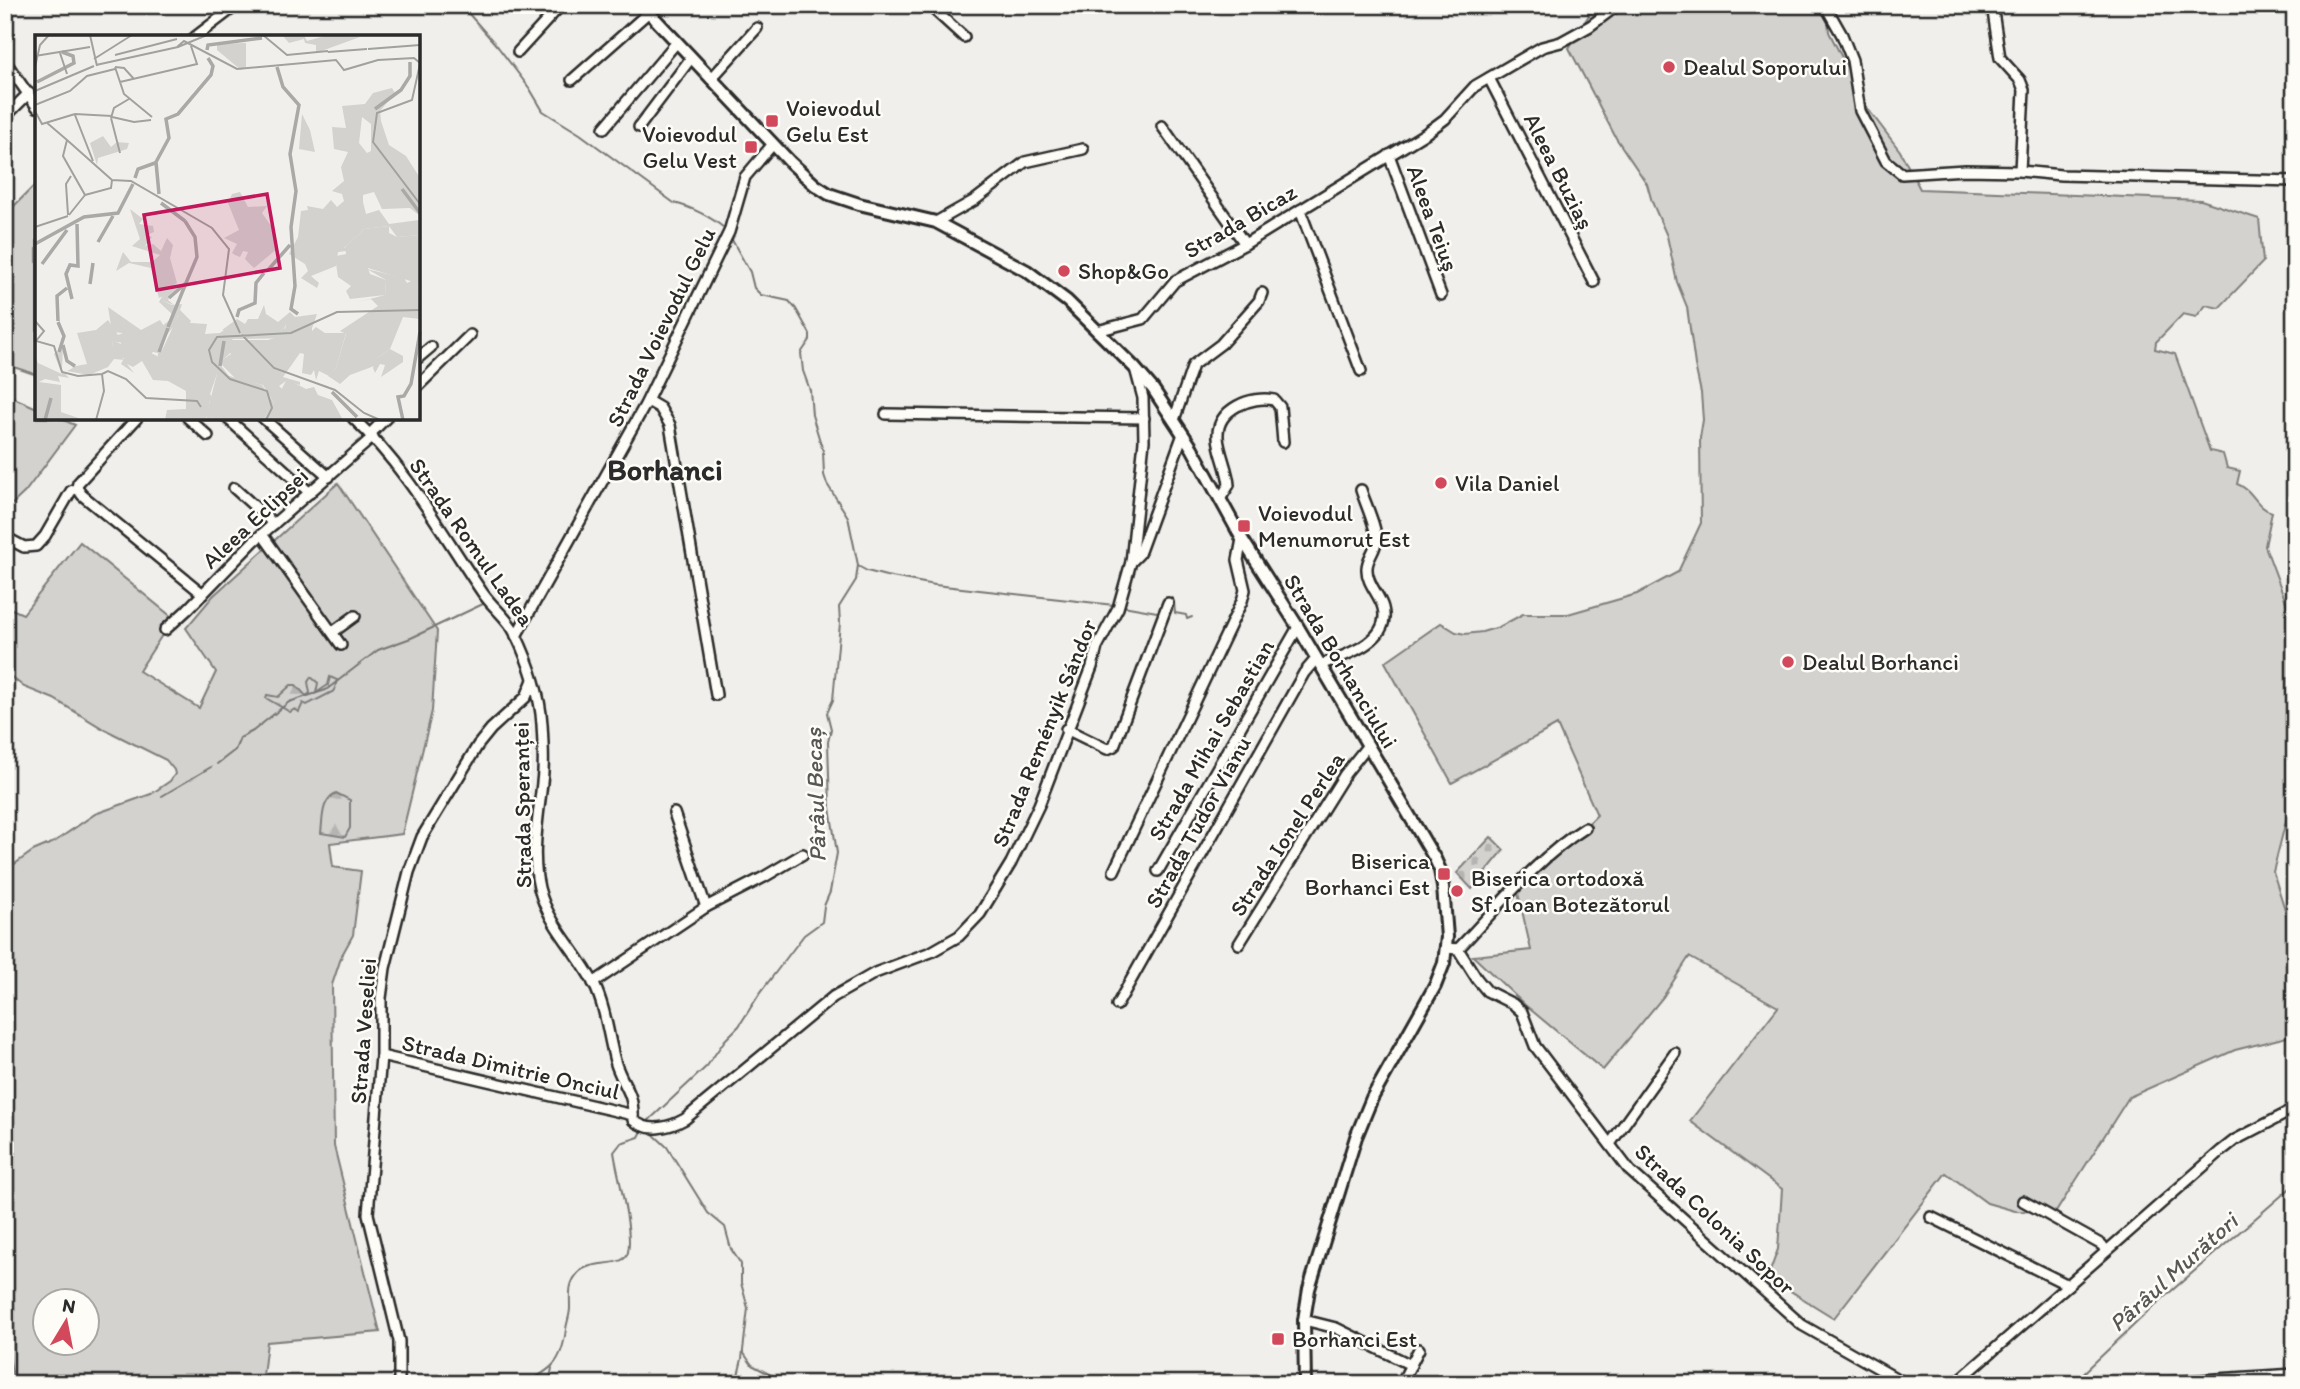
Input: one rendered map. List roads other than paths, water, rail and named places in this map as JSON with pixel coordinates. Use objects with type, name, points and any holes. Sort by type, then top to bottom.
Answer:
[{"type":"main road","name":"Strada Borhanciului","points":[[645,9],[808,179],[829,194],[936,222],[1045,282],[1134,367],[1153,389],[1183,434],[1242,539],[1368,744],[1440,870],[1452,948],[1435,986],[1372,1098],[1356,1136],[1309,1289],[1304,1320],[1305,1384]]},
{"type":"street","points":[[198,35],[237,5]]},
{"type":"street","points":[[518,52],[561,5]]},
{"type":"street","points":[[929,5],[964,37]]},
{"type":"street","name":"Strada Bicaz","points":[[1097,331],[1143,319],[1175,281],[1245,244],[1407,144],[1445,119],[1475,86],[1542,47],[1561,43],[1618,5]]},
{"type":"street","points":[[1825,5],[1852,60],[1860,111],[1886,161],[1902,174],[1965,170],[2295,181]]},
{"type":"street","points":[[1992,5],[2000,58],[2020,80],[2024,90],[2020,171]]},
{"type":"street","points":[[572,80],[645,9]]},
{"type":"street","points":[[710,79],[757,28]]},
{"type":"street","points":[[604,128],[677,42]]},
{"type":"street","points":[[639,127],[691,58]]},
{"type":"street","points":[[7,66],[35,104]]},
{"type":"street","name":"Aleea Buziaş","points":[[1489,78],[1594,282]]},
{"type":"street","points":[[5,117],[29,93]]},
{"type":"street","points":[[1162,126],[1245,244]]},
{"type":"street","name":"Strada Voievodul Gelu","points":[[516,636],[648,401],[729,232],[745,177],[773,144]]},
{"type":"street","points":[[936,222],[975,200],[1025,162],[1083,149]]},
{"type":"street","name":"Aleea Teiuş","points":[[1389,155],[1441,295]]},
{"type":"street","points":[[1300,210],[1361,371]]},
{"type":"street","points":[[1174,421],[1193,366],[1221,344],[1259,301],[1262,293]]},
{"type":"street","points":[[420,384],[470,335]]},
{"type":"street","points":[[420,356],[431,347]]},
{"type":"street","name":"Strada Reményik Sándor","points":[[633,1118],[651,1128],[667,1127],[678,1122],[833,997],[875,973],[931,951],[959,936],[980,914],[1011,863],[1039,805],[1092,667],[1097,647],[1118,606],[1130,562],[1144,442],[1143,398],[1134,367]]},
{"type":"street","points":[[1220,499],[1229,485],[1218,434],[1222,422],[1235,408],[1254,398],[1274,400],[1280,407],[1283,442]]},
{"type":"street","points":[[648,401],[660,408],[670,425],[716,695]]},
{"type":"street","points":[[886,414],[1144,418]]},
{"type":"street","points":[[5,537],[24,547],[36,546],[72,491],[135,420]]},
{"type":"street","points":[[190,420],[208,436]]},
{"type":"street","points":[[229,420],[310,493]]},
{"type":"street","points":[[265,420],[329,477]]},
{"type":"street","name":"Strada Romul Ladea","points":[[355,420],[372,436],[419,498],[487,599],[511,626],[533,678]]},
{"type":"street","points":[[372,436],[384,420]]},
{"type":"street","name":"Strada Reményik Sándor","points":[[1130,562],[1139,554],[1183,434]]},
{"type":"street","name":"Aleea Eclipsei","points":[[164,630],[262,534],[372,436]]},
{"type":"street","points":[[77,487],[82,495],[203,594]]},
{"type":"street","points":[[234,488],[274,524]]},
{"type":"street","points":[[1318,662],[1372,641],[1384,618],[1383,608],[1366,570],[1376,542],[1376,534],[1361,490]]},
{"type":"street","points":[[262,534],[341,645]]},
{"type":"street","points":[[1114,871],[1242,601],[1245,590],[1238,560],[1242,539]]},
{"type":"street","points":[[1066,729],[1107,749],[1114,746],[1168,603]]},
{"type":"street","points":[[333,632],[355,616]]},
{"type":"street","name":"Strada Mihai Sebastian","points":[[1158,871],[1298,627]]},
{"type":"street","name":"Strada Tudor Vianu","points":[[1117,1005],[1304,673],[1318,662]]},
{"type":"street","name":"Strada Speranței","points":[[533,678],[542,721],[544,758],[537,831],[539,886],[550,918],[593,983],[603,1006],[615,1061],[632,1096],[633,1118]]},
{"type":"street","name":"Strada Veseliei","points":[[399,1384],[399,1341],[368,1214],[385,968],[415,854],[422,837],[478,745],[491,729],[526,697],[533,678]]},
{"type":"street","name":"Strada Ionel Perlea","points":[[1239,944],[1345,774],[1368,744]]},
{"type":"street","points":[[674,813],[706,908]]},
{"type":"street","points":[[1452,948],[1545,858],[1585,828]]},
{"type":"street","points":[[593,983],[706,908],[803,854]]},
{"type":"street","name":"Strada Colonia Sopor","points":[[1452,948],[1487,991],[1513,1004],[1522,1012],[1535,1046],[1630,1171],[1802,1325],[1906,1384]]},
{"type":"street","points":[[1610,1144],[1675,1053]]},
{"type":"street","name":"Strada Dimitrie Onciul","points":[[381,1056],[633,1118]]},
{"type":"street","points":[[1955,1384],[2221,1151],[2243,1136],[2295,1109]]},
{"type":"street","points":[[2023,1201],[2102,1245],[2106,1251]]},
{"type":"street","points":[[1931,1217],[2067,1285]]},
{"type":"street","points":[[1304,1320],[1336,1328],[1411,1366]]},
{"type":"street","points":[[1401,1384],[1419,1349]]},
{"type":"street","points":[[2138,1384],[2295,1374]]},
{"type":"waterway","name":"Pârâul Becaș","points":[[461,5],[498,47],[543,111],[580,134],[674,203],[700,213],[724,228]]},
{"type":"waterway","name":"Pârâul Becaș","points":[[646,1123],[707,1066],[804,935],[822,922],[837,853],[830,808],[828,742],[831,729],[827,713],[833,700],[839,607],[856,580],[858,565],[848,517],[824,475],[823,451],[812,415],[810,390],[803,371],[801,353],[810,340],[810,334],[789,301],[761,295],[754,288],[750,272],[732,240]]},
{"type":"waterway","points":[[858,566],[886,576],[935,585],[1114,605]]},
{"type":"waterway","points":[[1171,601],[1174,602],[1175,613],[1186,615],[1187,619],[1192,617]]},
{"type":"waterway","points":[[217,764],[235,750],[240,738],[289,702],[326,690],[378,650],[411,638],[483,604]]},
{"type":"waterway","points":[[1123,606],[1157,612],[1162,607]]},
{"type":"waterway","points":[[162,796],[211,767]]},
{"type":"waterway","name":"Pârâul Becaș","points":[[524,1384],[549,1369],[559,1357],[570,1313],[571,1285],[578,1273],[584,1268],[626,1257],[629,1242],[627,1218],[614,1152],[621,1143],[639,1137],[643,1129]]},
{"type":"waterway","points":[[651,1132],[667,1147],[708,1213],[725,1227],[731,1249],[741,1264],[741,1283],[748,1308],[736,1384]]},
{"type":"waterway","name":"Pârâul Murători","points":[[2072,1384],[2154,1306],[2295,1184]]},
{"type":"waterway","points":[[743,1352],[752,1365],[771,1375],[776,1384]]},
{"type":"waterway","points":[[549,1384],[552,1368]]},
{"type":"place","name":"Dealul Soporului","points":[[1669,67]]},
{"type":"place","name":"Voievodul Gelu Est","points":[[772,121]]},
{"type":"place","name":"Voievodul Gelu Vest","points":[[751,147]]},
{"type":"place","name":"Shop&Go","points":[[1064,271]]},
{"type":"place","name":"Vila Daniel","points":[[1441,483]]},
{"type":"place","name":"Voievodul Menumorut Est","points":[[1244,526]]},
{"type":"place","name":"Dealul Borhanci","points":[[1788,662]]},
{"type":"place","name":"Biserica Borhanci Est","points":[[1444,874]]},
{"type":"place","name":"Biserica ortodoxă Sf. Ioan Botezătorul","points":[[1457,891]]},
{"type":"place","name":"Borhanci Est","points":[[1278,1339]]},
{"type":"district","name":"Borhanci","points":[[665,469]]}]
